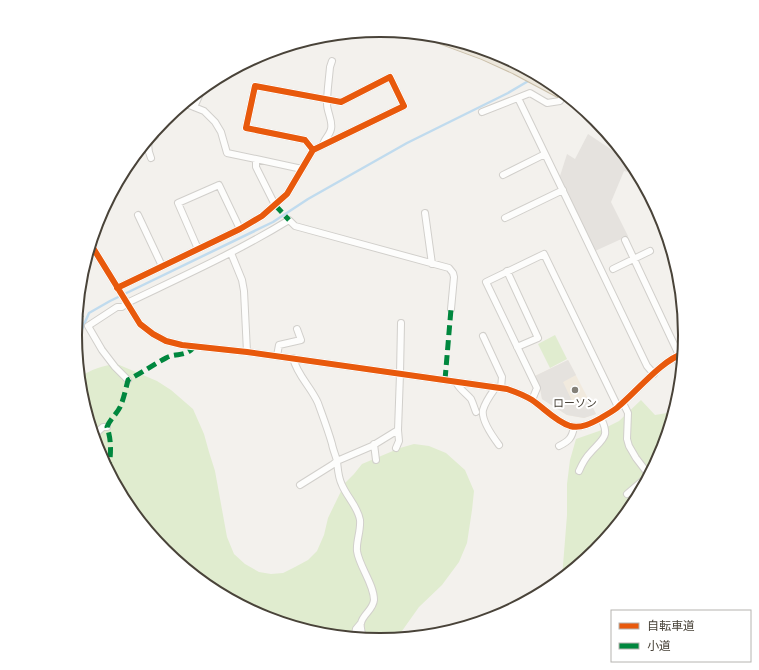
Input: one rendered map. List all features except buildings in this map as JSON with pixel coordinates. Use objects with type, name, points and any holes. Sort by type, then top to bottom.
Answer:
[{"type":"street","points":[[322,145],[332,127],[327,110],[327,99],[330,67],[332,61]]},
{"type":"street","points":[[117,288],[240,230],[262,216],[287,194],[313,150],[404,106],[390,78],[341,102],[255,86],[246,128],[305,140],[313,150]]},
{"type":"street","points":[[482,112],[530,93],[547,104],[560,101],[561,99]]},
{"type":"street","points":[[518,98],[647,366],[654,374]]},
{"type":"street","points":[[194,107],[197,100]]},
{"type":"street","points":[[190,105],[204,111],[215,122],[221,132],[227,153],[302,169]]},
{"type":"street","points":[[148,147],[151,158]]},
{"type":"street","points":[[503,175],[545,154]]},
{"type":"street","points":[[256,159],[256,168],[275,205]]},
{"type":"street","points":[[198,249],[178,203],[219,185],[240,230]]},
{"type":"street","points":[[505,218],[563,190]]},
{"type":"street","points":[[425,213],[432,264]]},
{"type":"street","points":[[138,214],[162,266]]},
{"type":"street","points":[[82,325],[88,326],[117,307],[122,307],[127,303],[231,253],[289,220],[295,226],[449,268],[454,277],[451,309]]},
{"type":"street","points":[[625,240],[677,351]]},
{"type":"street","points":[[94,250],[140,324],[153,334],[166,341],[182,345],[293,358],[498,387],[524,394],[557,420],[574,427],[591,424],[620,405],[664,364],[677,356]]},
{"type":"street","points":[[613,269],[650,251]]},
{"type":"street","points":[[231,253],[242,280],[244,292],[247,352]]},
{"type":"street","points":[[532,400],[537,388],[486,282],[544,254],[620,405],[628,414],[627,439],[629,446],[645,470]]},
{"type":"street","points":[[507,271],[538,338],[517,347]]},
{"type":"street","points":[[396,448],[399,441],[400,323]]},
{"type":"street","points":[[88,326],[102,350],[115,367],[128,380]]},
{"type":"street","points":[[277,356],[279,345],[301,340],[297,328]]},
{"type":"street","points":[[483,336],[502,377],[498,387],[485,404],[482,412],[491,434],[499,445]]},
{"type":"street","points":[[293,358],[296,368],[318,403],[337,461],[338,473],[342,486],[357,510],[360,520],[357,552],[373,593],[374,600],[372,606],[364,616],[355,632]]},
{"type":"street","points":[[456,382],[470,399],[476,412]]},
{"type":"street","points":[[579,471],[590,453],[605,434],[605,427],[601,418]]},
{"type":"street","points":[[97,432],[103,427],[107,427]]},
{"type":"street","points":[[559,446],[571,437],[574,427]]},
{"type":"street","points":[[300,485],[332,466],[337,461],[374,444],[398,430]]},
{"type":"street","points":[[374,444],[376,460]]},
{"type":"street","points":[[627,494],[637,485]]},
{"type":"street","points":[[361,623],[362,632]]},
{"type":"shaded area","points":[[588,134],[614,151],[629,173],[624,171],[611,202],[628,236],[595,251],[560,176],[567,154],[575,159]]},
{"type":"shaded area","points":[[568,360],[596,414],[584,418],[567,415],[542,399],[540,388],[535,376]]},
{"type":"shaded area","points":[[568,360],[576,375],[563,382],[574,405],[588,398],[596,414],[584,418],[567,415],[542,399],[540,388],[535,376]]},
{"type":"green space","points":[[555,335],[567,359],[550,368],[538,344]]},
{"type":"green space","points":[[117,364],[157,381],[171,390],[193,409],[204,434],[215,471],[227,537],[234,554],[245,564],[259,572],[271,574],[283,573],[308,560],[317,551],[324,535],[328,518],[345,483],[362,464],[400,448],[414,444],[429,446],[446,453],[465,470],[474,491],[467,543],[459,562],[442,585],[419,607],[401,632],[360,632],[302,623],[265,610],[230,593],[198,571],[169,546],[143,516],[121,484],[97,431],[87,393],[84,374],[107,365]]},
{"type":"green space","points":[[641,400],[655,415],[667,413],[662,431],[647,467],[627,501],[604,531],[590,546],[563,570],[567,515],[567,484],[570,460],[576,439],[599,431],[619,421]]},
{"type":"waterway","points":[[82,329],[89,313],[110,301],[273,222],[308,199],[407,143],[508,93],[530,80]]},
{"type":"marked path","points":[[275,205],[289,220]]},
{"type":"marked path","points":[[445,380],[451,309]]},
{"type":"marked path","points":[[110,462],[110,438],[107,427],[121,405],[128,380],[166,358],[187,353],[194,347]]},
{"type":"cycle path","points":[[117,288],[240,229],[262,216],[287,194],[313,150],[404,106],[390,77],[341,102],[255,86],[246,128],[305,140],[313,150]]},
{"type":"cycle path","points":[[94,250],[140,324],[153,334],[166,341],[182,345],[247,352],[507,389],[529,398],[555,418],[574,427],[586,425],[613,411],[658,369],[677,356]]},
{"type":"place","name":"ローソン","points":[[575,390]]}]
